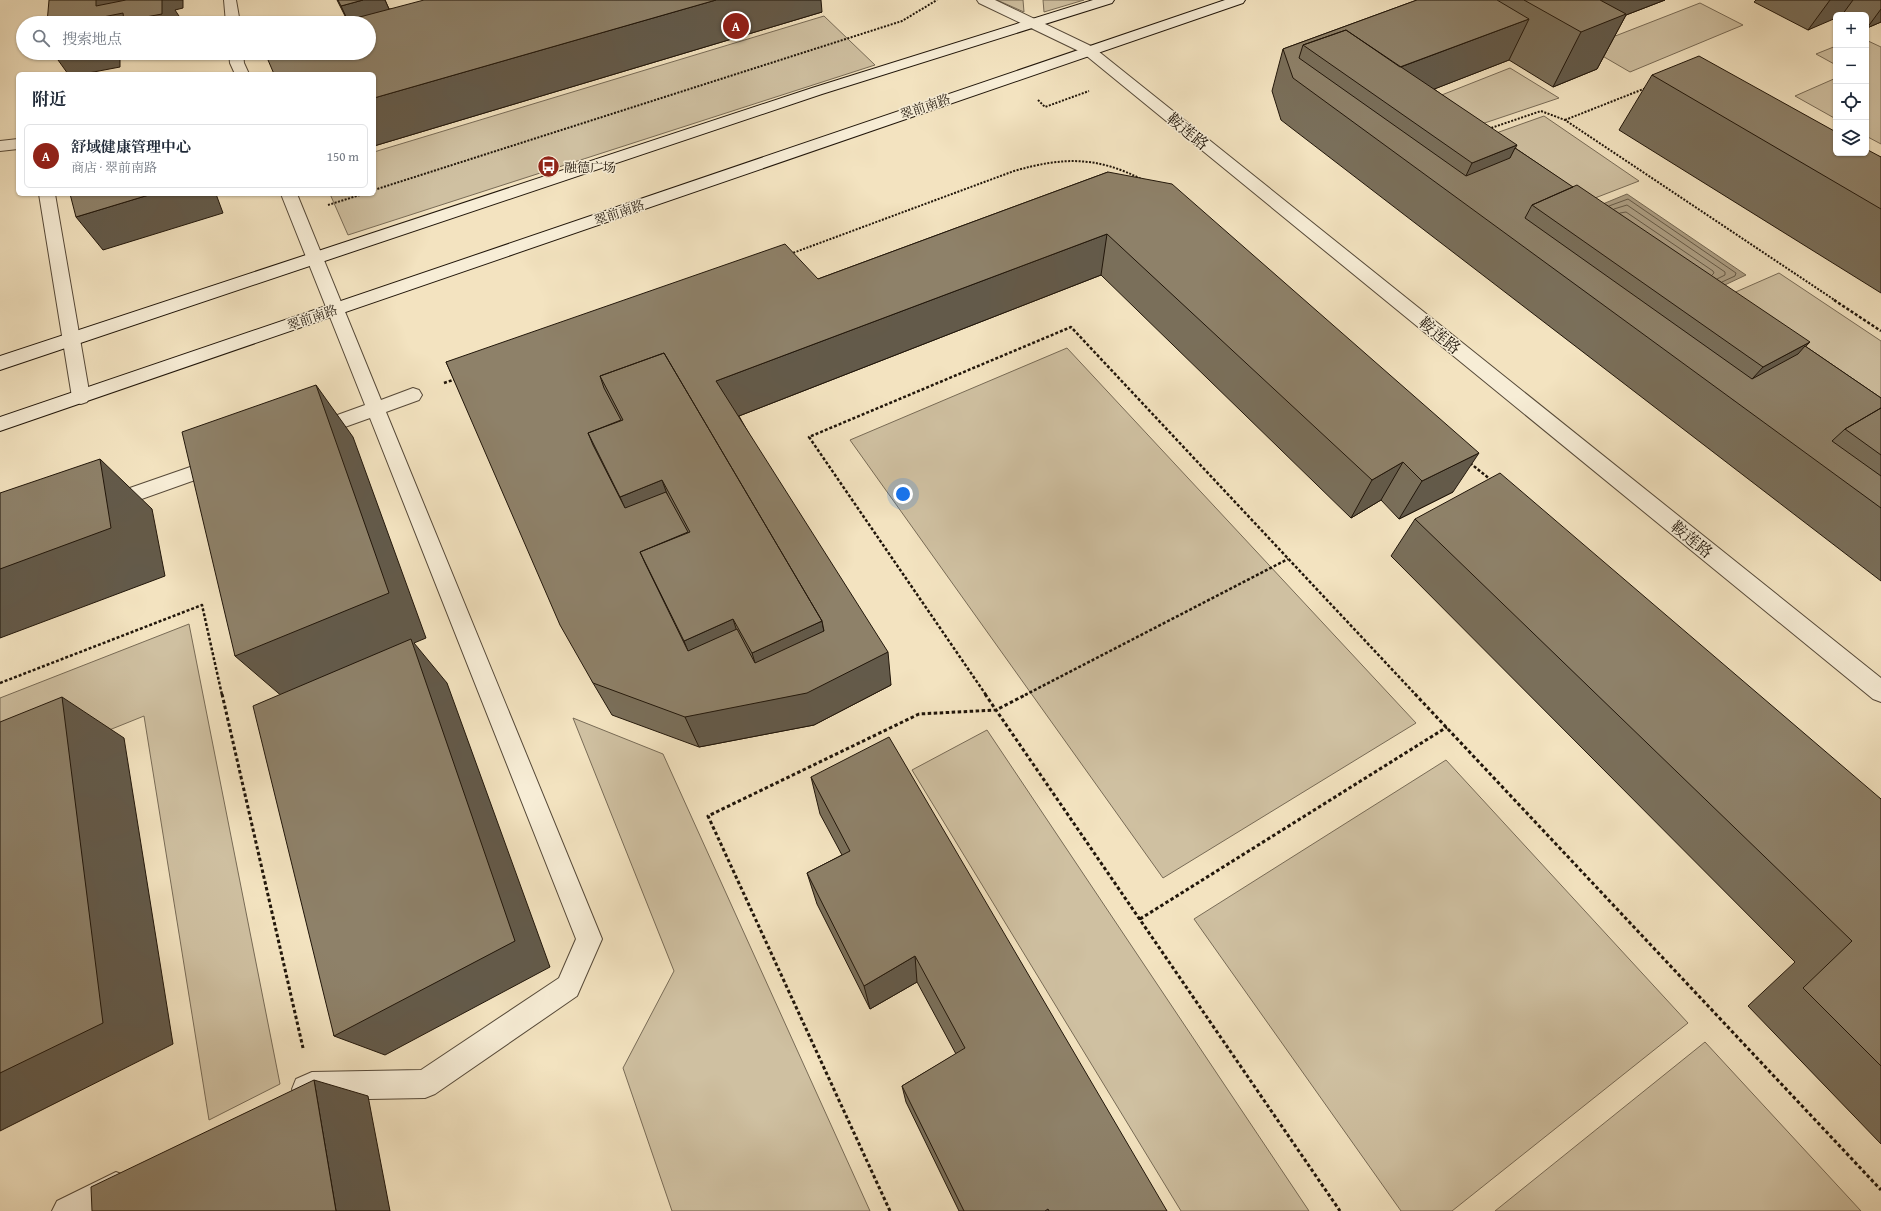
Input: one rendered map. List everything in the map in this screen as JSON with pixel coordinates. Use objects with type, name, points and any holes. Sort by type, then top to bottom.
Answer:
[{"type":"main road","name":"鞍莲路","points":[[984,0],[1036,23],[1088,50],[1881,692]]},
{"type":"main road","points":[[0,363],[818,91],[1107,0]]},
{"type":"main road","name":"翠前南路","points":[[0,424],[1088,50],[1238,0]]},
{"type":"main road","points":[[0,146],[16,144]]},
{"type":"lane","points":[[230,0],[232,16]]},
{"type":"lane","points":[[237,60],[241,72]]},
{"type":"lane","points":[[47,196],[81,397]]},
{"type":"lane","points":[[284,1100],[312,1086],[425,1084],[568,987],[588,939],[290,196]]},
{"type":"lane","points":[[294,438],[376,409],[413,394]]},
{"type":"lane","points":[[90,509],[233,459]]},
{"type":"lane","points":[[68,1211],[137,1175]]},
{"type":"path","points":[[376,189],[902,21],[937,0]]},
{"type":"path","points":[[1565,120],[1653,85]]},
{"type":"path","points":[[1485,130],[1541,111],[1565,120],[1881,331]]},
{"type":"path","points":[[784,256],[1014,171],[1043,162],[1072,160],[1103,162],[1130,172],[1146,182]]},
{"type":"path","points":[[1340,1211],[809,437],[1071,327],[1881,1190]]},
{"type":"path","points":[[413,394],[458,378]]},
{"type":"path","points":[[1468,461],[1492,482]]},
{"type":"path","points":[[890,1211],[708,816],[919,714],[996,710],[1288,559]]},
{"type":"path","points":[[0,683],[202,605],[312,1086]]},
{"type":"path","points":[[1140,919],[1447,727]]},
{"type":"shaded area","points":[[997,0],[1023,0],[1024,12]]},
{"type":"shaded area","points":[[1043,0],[1084,0],[1044,12]]},
{"type":"shaded area","points":[[1700,3],[1743,25],[1630,72],[1587,47]]},
{"type":"shaded area","points":[[824,16],[875,65],[348,235],[331,196],[376,196],[376,151]]},
{"type":"shaded area","points":[[1869,41],[1881,47],[1881,144],[1869,138]]},
{"type":"shaded area","points":[[1833,47],[1833,63],[1816,54]]},
{"type":"shaded area","points":[[1510,68],[1559,98],[1434,140],[1396,113]]},
{"type":"shaded area","points":[[1833,79],[1833,117],[1795,96]]},
{"type":"shaded area","points":[[1544,116],[1639,181],[1564,210],[1471,142]]},
{"type":"shaded area","points":[[1779,273],[1881,341],[1881,441],[1699,308]]},
{"type":"shaded area","points":[[1067,348],[1416,723],[1163,878],[850,440]]},
{"type":"shaded area","points":[[189,624],[280,1084],[209,1120],[144,716],[0,774],[0,698]]},
{"type":"shaded area","points":[[573,718],[663,754],[870,1211],[672,1211],[623,1068],[674,971]]},
{"type":"shaded area","points":[[987,730],[1309,1211],[1181,1211],[912,770]]},
{"type":"shaded area","points":[[1446,760],[1688,1023],[1452,1211],[1401,1211],[1194,919]]},
{"type":"shaded area","points":[[1705,1042],[1861,1211],[1495,1211]]},
{"type":"water","points":[[1627,194],[1746,275],[1693,300],[1576,215]]},
{"type":"building","points":[[49,0],[96,0],[96,6],[126,0],[162,0],[162,14],[151,16],[123,16],[123,13],[108,16],[48,16]]},
{"type":"building","points":[[338,0],[363,0],[341,6]]},
{"type":"building","points":[[424,0],[716,0],[376,97],[376,72],[273,72],[268,60],[376,60],[376,16],[363,16]]},
{"type":"building","points":[[1417,0],[1497,0],[1529,19],[1400,67],[1346,30],[1303,45],[1299,58],[1466,176],[1510,158],[1515,148],[1573,187],[1532,205],[1525,218],[1752,379],[1798,354],[1805,346],[1881,398],[1881,408],[1845,429],[1832,441],[1881,476],[1881,508],[1293,78],[1283,49]]},
{"type":"building","points":[[1524,0],[1600,0],[1626,14],[1581,32]]},
{"type":"building","points":[[1346,30],[1517,145],[1472,163],[1303,45]]},
{"type":"building","points":[[1699,56],[1833,130],[1833,156],[1869,156],[1869,151],[1881,157],[1881,209],[1652,75]]},
{"type":"building","points":[[1108,172],[1172,184],[1479,453],[1422,481],[1403,462],[1372,480],[1107,234],[716,381],[888,652],[807,693],[685,717],[593,683],[560,625],[446,362],[785,244],[818,279]],"holes":[[[664,353],[822,621],[824,631],[755,663],[737,629],[688,651],[640,552],[688,532],[666,492],[625,508],[588,433],[621,420],[604,388],[600,376]]]},
{"type":"building","points":[[1577,185],[1810,342],[1763,367],[1532,205]]},
{"type":"building","points":[[71,196],[145,196],[76,217]]},
{"type":"building","points":[[664,353],[822,621],[752,653],[733,619],[684,641],[640,552],[690,532],[662,480],[620,497],[588,433],[623,420],[600,376]]},
{"type":"building","points":[[316,385],[389,593],[235,656],[182,432]]},
{"type":"building","points":[[1881,408],[1881,455],[1845,429]]},
{"type":"building","points":[[100,459],[111,528],[0,569],[0,493]]},
{"type":"building","points":[[1500,473],[1881,799],[1881,1066],[1803,988],[1852,941],[1415,519]]},
{"type":"building","points":[[411,639],[515,941],[334,1036],[253,706]]},
{"type":"building","points":[[62,697],[103,1023],[0,1073],[0,722]]},
{"type":"building","points":[[889,737],[1167,1211],[1049,1211],[1048,1209],[1045,1211],[964,1211],[902,1086],[965,1048],[915,956],[864,986],[807,873],[850,851],[811,777]]},
{"type":"building","points":[[314,1080],[336,1211],[92,1211],[91,1187]]},
{"type":"place","name":"舒域健康管理中心","points":[[736,26]]},
{"type":"place","name":"融德广场","points":[[549,167]]}]
